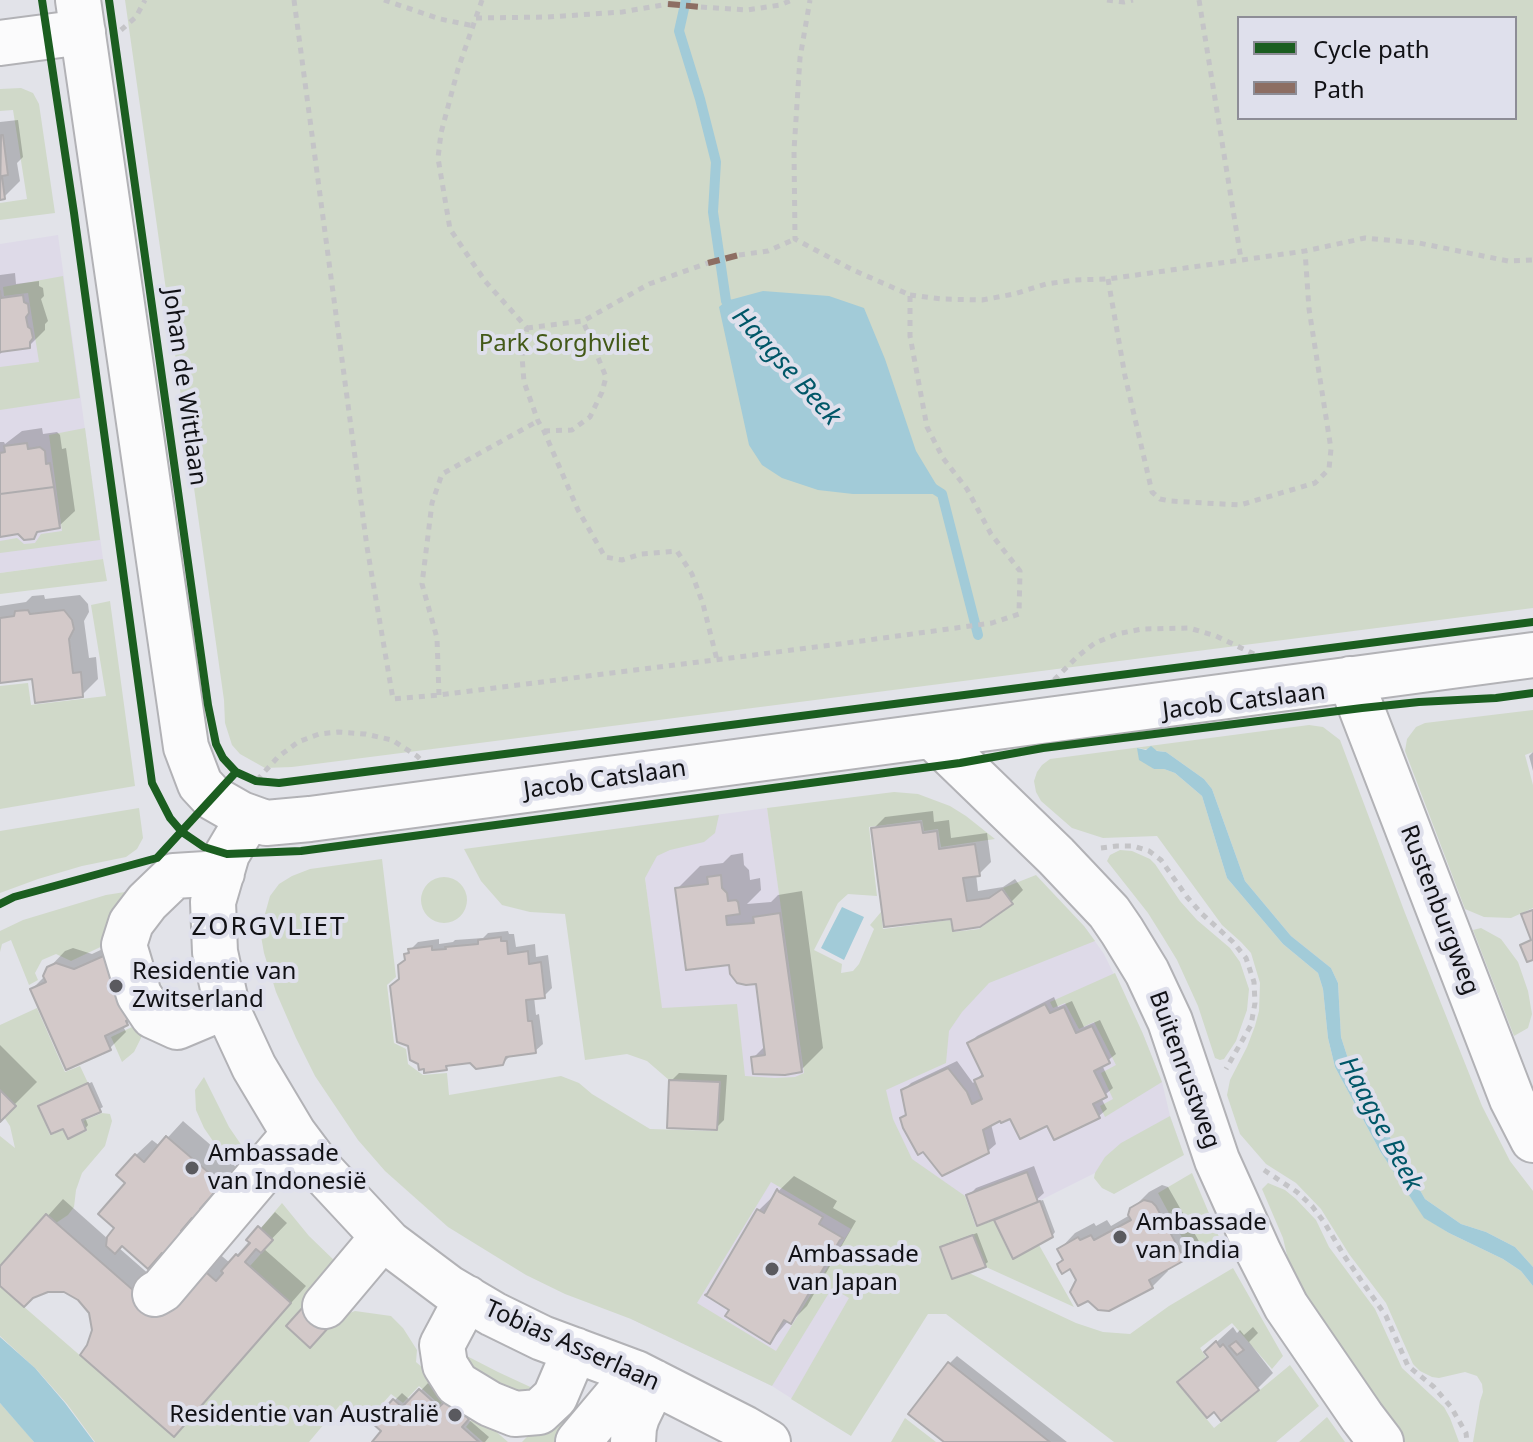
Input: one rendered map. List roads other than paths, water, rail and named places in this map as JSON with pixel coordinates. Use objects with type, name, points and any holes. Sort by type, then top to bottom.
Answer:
[{"type":"street","points":[[0,43],[97,19]]},
{"type":"street","name":"Johan de Wittlaan","points":[[97,19],[186,747],[200,784],[244,790]]},
{"type":"street","name":"Jacob Catslaan","points":[[244,790],[266,823],[310,819],[1533,655]]},
{"type":"street","name":"Rustenburgweg","points":[[1350,679],[1512,1099],[1533,1140]]},
{"type":"street","name":"Buitenrustweg","points":[[933,737],[1109,912],[1147,972],[1170,1021],[1217,1160],[1286,1306],[1381,1442]]},
{"type":"street","name":"Tobias Asserlaan","points":[[244,790],[213,902],[215,952],[227,1006],[254,1067],[294,1134],[321,1170],[383,1237],[467,1298],[542,1338],[645,1377],[758,1440]]},
{"type":"street","points":[[222,873],[174,876],[131,923],[124,945],[139,995],[153,1016],[177,1027],[227,1006]]},
{"type":"street","points":[[155,1294],[162,1290],[294,1134]]},
{"type":"street","points":[[325,1306],[383,1237]]},
{"type":"street","points":[[467,1298],[442,1345],[445,1365],[457,1384],[490,1404],[515,1414],[539,1412],[555,1397],[575,1350]]},
{"type":"street","points":[[578,1442],[645,1377]]},
{"type":"street","points":[[633,1442],[645,1377]]},
{"type":"water","points":[[763,291],[829,296],[864,308],[916,451],[942,494],[853,494],[818,490],[782,478],[762,465],[749,445],[719,307],[726,301]]},
{"type":"water","name":"Haagse Beek","points":[[1151,746],[1157,751],[1166,752],[1204,779],[1212,789],[1245,881],[1291,936],[1331,968],[1338,983],[1341,1037],[1352,1071],[1425,1199],[1461,1224],[1486,1232],[1515,1247],[1533,1267],[1533,1286],[1521,1271],[1503,1259],[1424,1218],[1380,1151],[1335,1067],[1318,973],[1283,944],[1227,878],[1202,796],[1175,773],[1154,769],[1139,760],[1137,748],[1146,750]]},
{"type":"water","points":[[842,907],[864,917],[844,960],[821,948]]},
{"type":"water","points":[[0,1337],[35,1368],[94,1442],[34,1442],[0,1403]]},
{"type":"waterway","name":"Haagse Beek","points":[[686,0],[679,31],[716,162],[713,212],[726,301],[733,310]]},
{"type":"waterway","name":"Haagse Beek","points":[[931,487],[942,494],[978,635]]},
{"type":"place","name":"Residentie van Zwitserland","points":[[116,986]]},
{"type":"place","name":"Ambassade van Indonesië","points":[[192,1168]]},
{"type":"place","name":"Ambassade van India","points":[[1120,1237]]},
{"type":"place","name":"Ambassade van Japan","points":[[772,1269]]},
{"type":"place","name":"Residentie van Australië","points":[[455,1415]]},
{"type":"district","name":"ZORGVLIET","points":[[269,928]]},
{"type":"park label","name":"Park Sorghvliet","points":[[564,344]]}]
